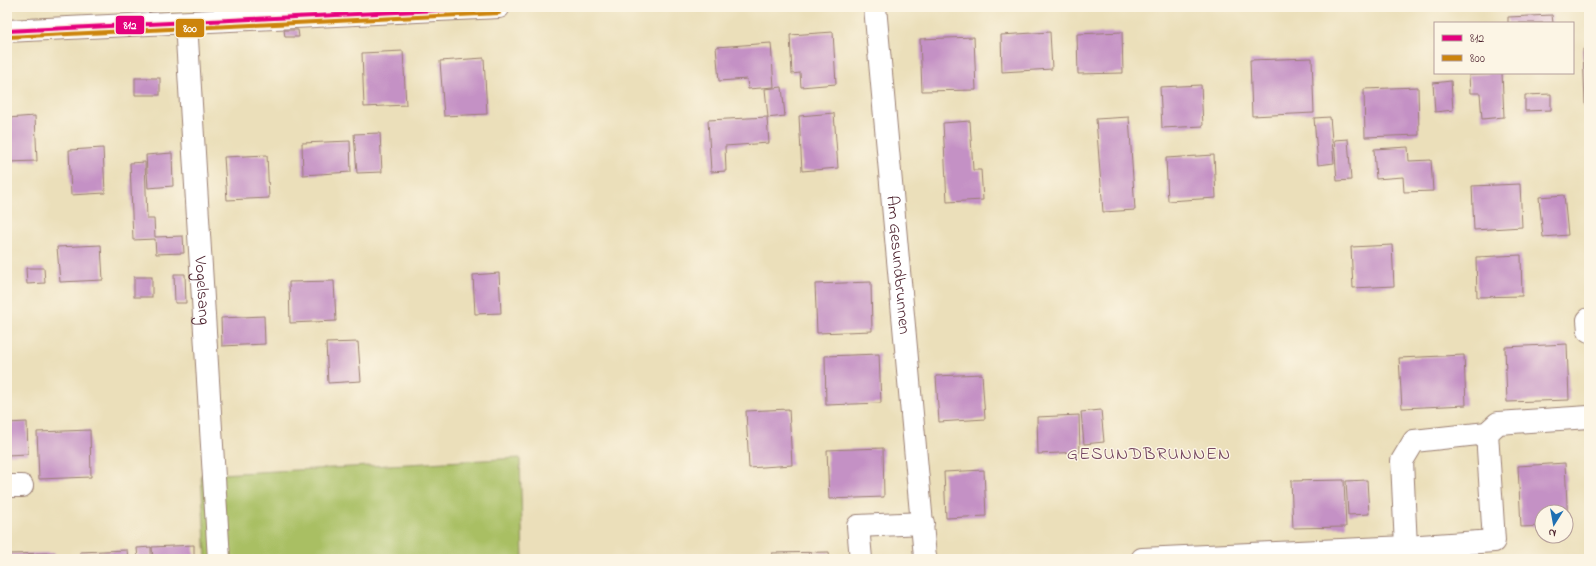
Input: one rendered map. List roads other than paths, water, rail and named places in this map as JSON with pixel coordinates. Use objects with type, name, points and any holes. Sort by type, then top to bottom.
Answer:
[{"type":"street","points":[[7,31],[499,7]]},
{"type":"street","name":"Am Gesundbrunnen","points":[[874,7],[926,559]]},
{"type":"street","name":"Vogelsang","points":[[186,23],[219,559]]},
{"type":"street","points":[[1589,319],[1589,331]]},
{"type":"street","points":[[1406,547],[1402,461],[1414,441],[1487,433],[1498,423],[1589,417]]},
{"type":"street","points":[[1142,559],[1406,547],[1494,541],[1487,433]]},
{"type":"street","points":[[861,559],[858,526],[923,523]]},
{"type":"district","name":"GESUNDBRUNNEN","points":[[1149,455]]}]
